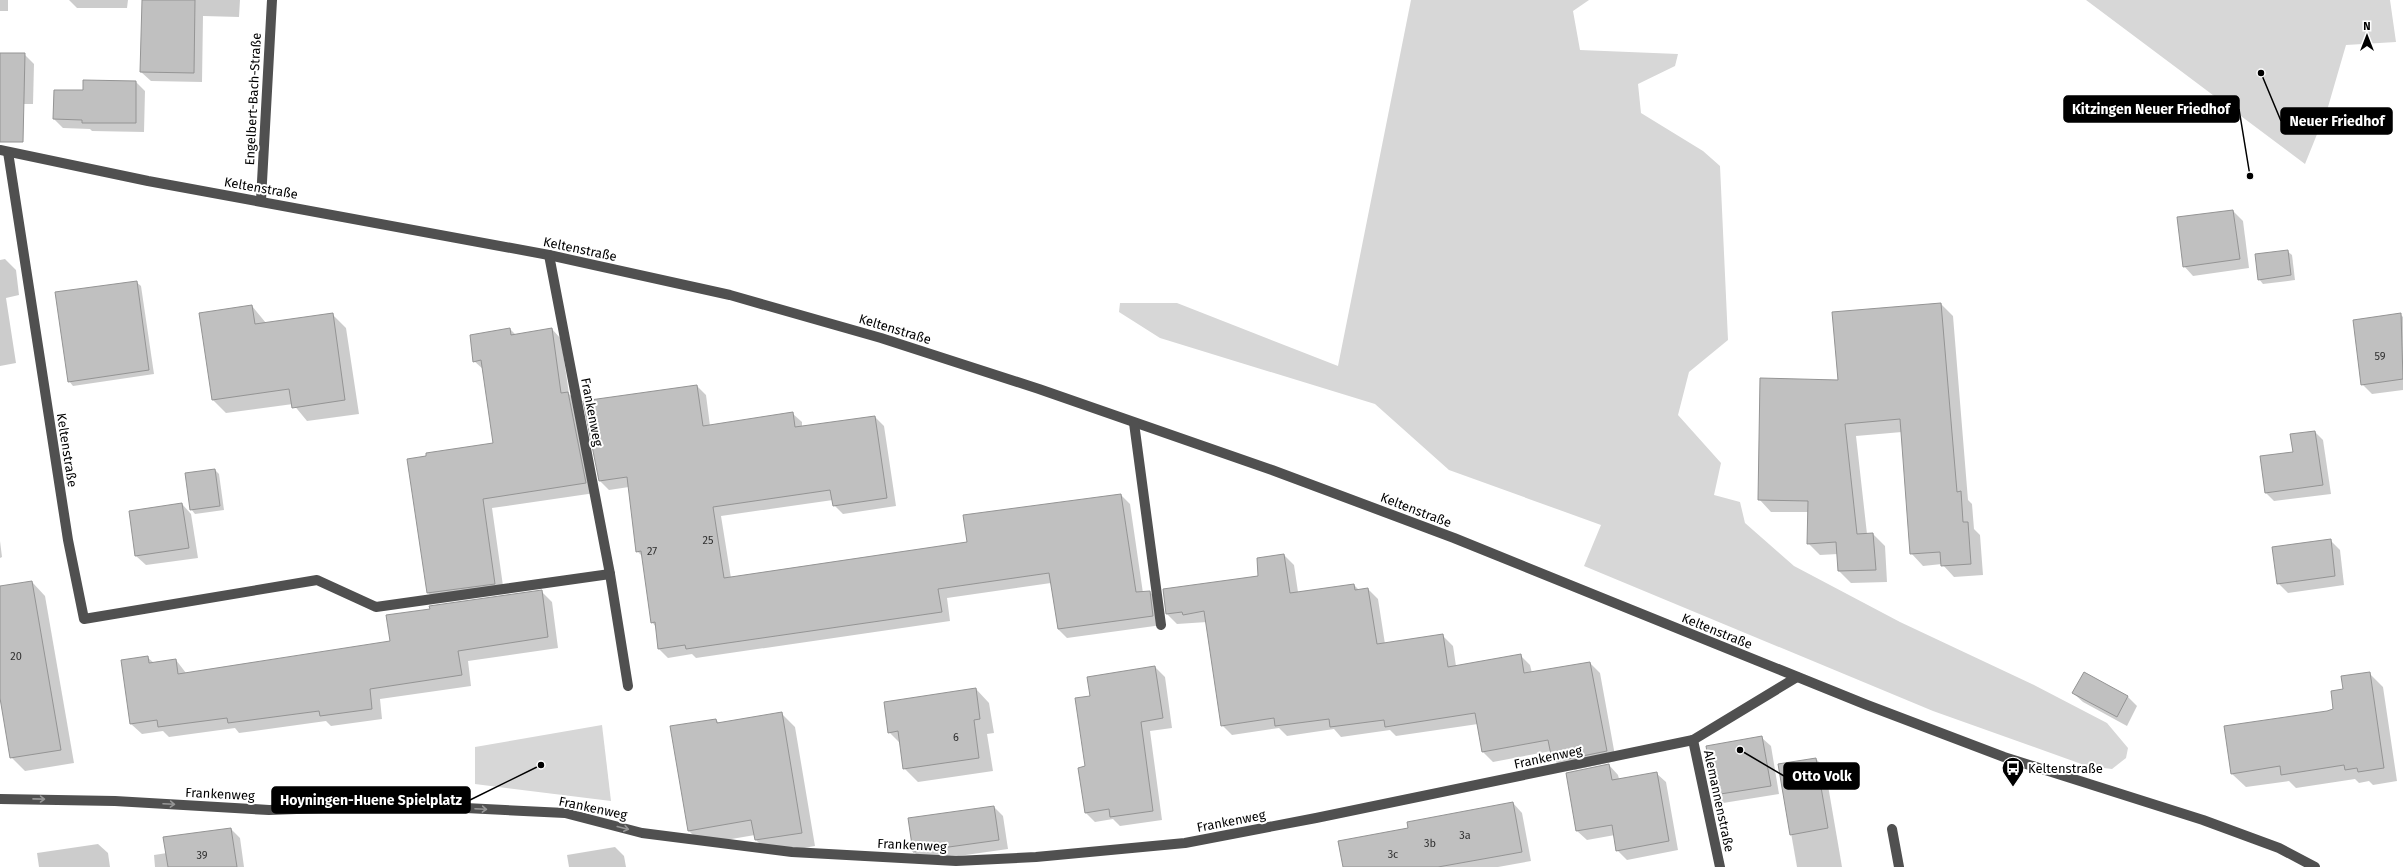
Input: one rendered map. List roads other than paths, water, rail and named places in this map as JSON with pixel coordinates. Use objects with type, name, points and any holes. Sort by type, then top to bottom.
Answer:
[{"type":"street","name":"Engelbert-Bach-Straße","points":[[261,200],[272,0]]},
{"type":"street","name":"Keltenstraße","points":[[610,574],[376,607],[317,580],[84,619],[68,540],[4,151],[148,180],[549,255],[730,295],[881,338],[1039,389],[1272,470],[1454,538],[2004,757],[2203,820],[2265,843],[2314,867]]},
{"type":"street","name":"Frankenweg","points":[[549,255],[610,574],[628,686]]},
{"type":"street","points":[[1134,423],[1161,625]]},
{"type":"street","name":"Frankenweg","points":[[0,798],[115,801],[269,810],[406,805],[565,813],[642,833],[792,852],[956,861],[1036,857],[1185,843],[1693,740],[1798,676]]},
{"type":"street","name":"Alemannenstraße","points":[[1693,740],[1720,867]]},
{"type":"street","points":[[1892,829],[1899,867]]},
{"type":"place","name":"Neuer Friedhof","points":[[2261,73]]},
{"type":"place","name":"Kitzingen Neuer Friedhof","points":[[2250,176]]},
{"type":"place","name":"Otto Volk","points":[[1740,750]]},
{"type":"place","name":"Hoyningen-Huene Spielplatz","points":[[541,765]]},
{"type":"place","name":"Keltenstraße","points":[[2013,788]]}]
